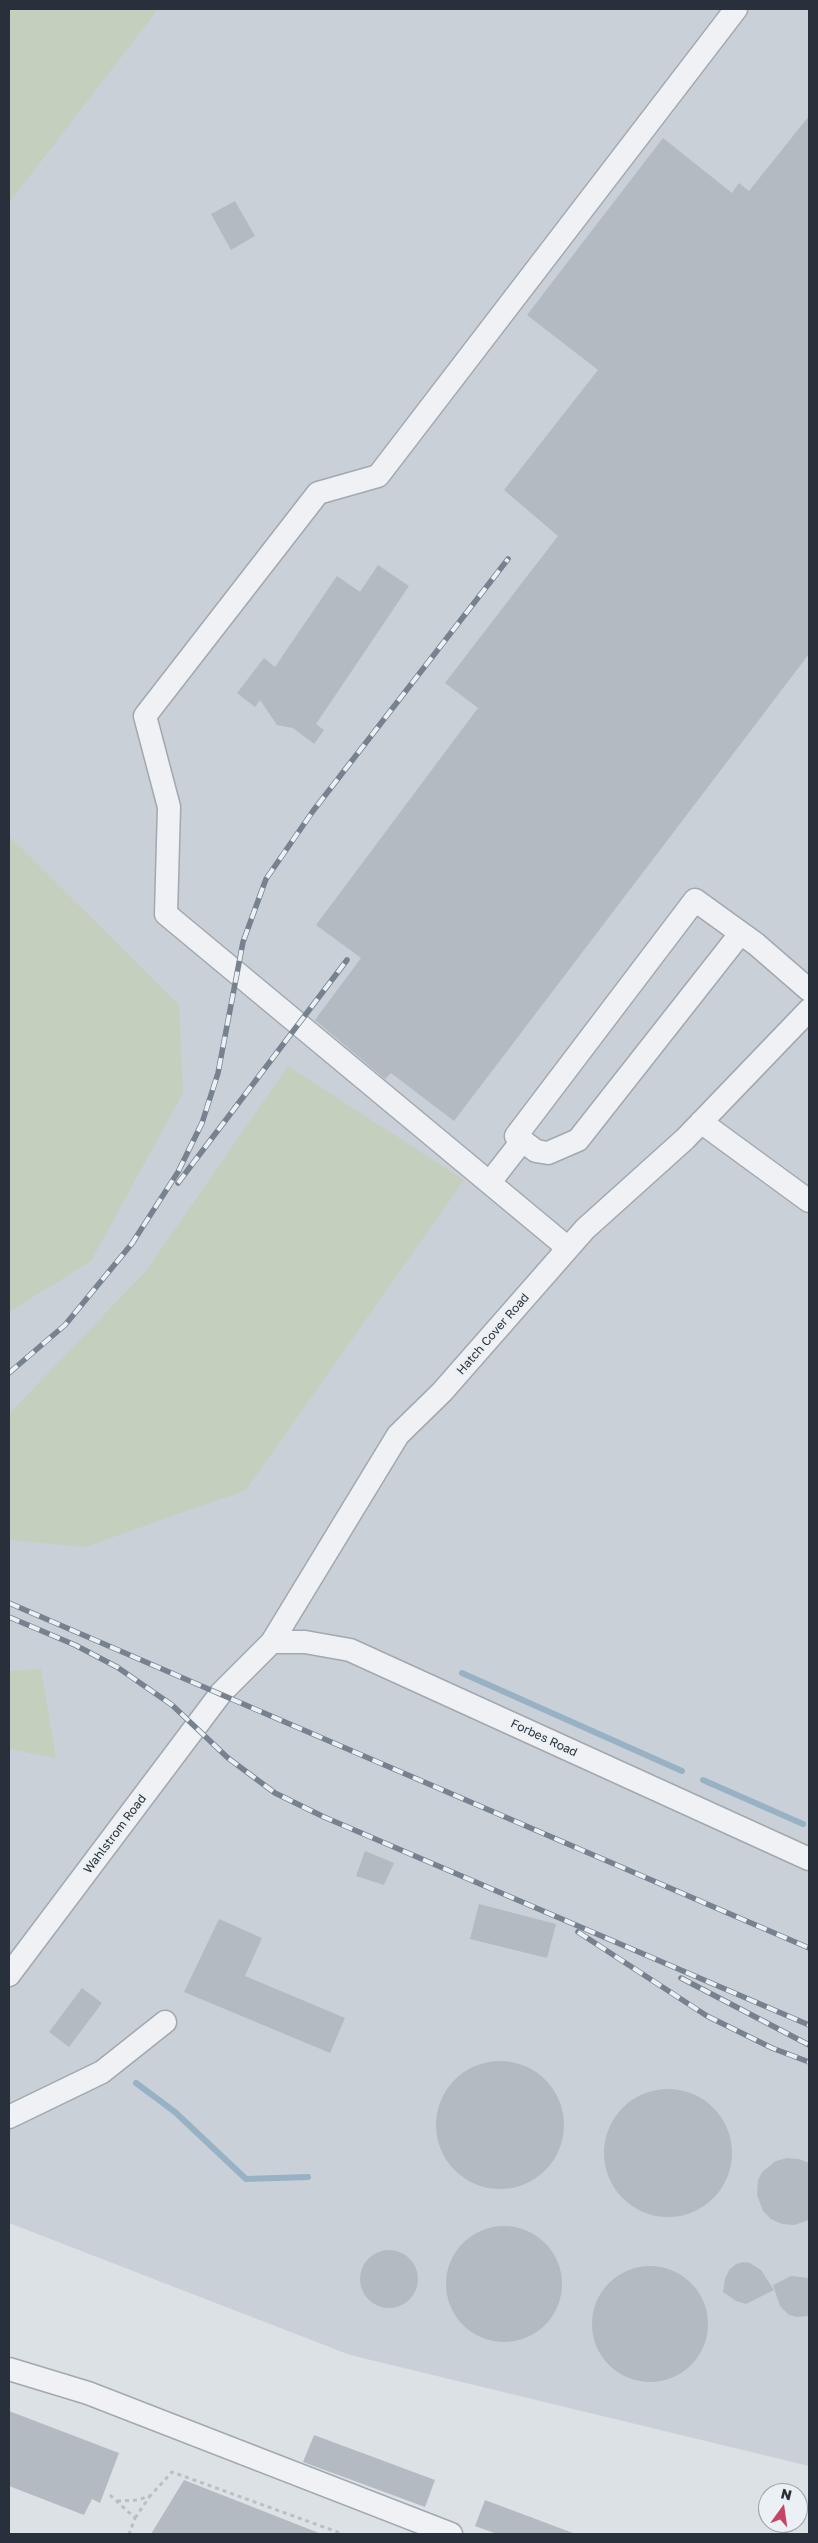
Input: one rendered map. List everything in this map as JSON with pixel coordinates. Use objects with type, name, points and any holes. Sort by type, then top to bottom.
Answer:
[{"type":"street","points":[[568,1248],[166,914],[169,807],[145,716],[318,493],[378,476],[736,9]]},
{"type":"street","points":[[740,934],[578,1140],[548,1153],[536,1152],[516,1136],[695,900],[756,944],[809,990]]},
{"type":"street","name":"Hatch Cover Road","points":[[221,1692],[272,1642],[398,1435],[442,1392],[585,1229],[701,1122],[809,1010]]},
{"type":"street","points":[[701,1122],[809,1201]]},
{"type":"street","points":[[490,1182],[522,1141]]},
{"type":"street","name":"Forbes Road","points":[[272,1642],[305,1642],[350,1650],[809,1859]]},
{"type":"street","name":"Wahlstrom Road","points":[[9,1975],[221,1692]]},
{"type":"street","points":[[9,2117],[102,2072],[165,2022]]},
{"type":"street","points":[[9,2369],[88,2393],[451,2534]]},
{"type":"path","points":[[129,2534],[135,2518],[150,2496],[172,2472],[343,2534]]},
{"type":"path","points":[[110,2495],[135,2518]]},
{"type":"path","points":[[117,2500],[136,2500],[150,2496]]},
{"type":"shaded area","points":[[9,9],[809,9],[809,2466],[350,2355],[9,2223]]},
{"type":"green space","points":[[9,9],[158,9],[9,203]]},
{"type":"green space","points":[[9,836],[179,1005],[183,1093],[91,1261],[9,1312]]},
{"type":"green space","points":[[288,1066],[464,1180],[246,1490],[85,1547],[9,1540],[9,1414],[146,1271]]},
{"type":"green space","points":[[41,1669],[56,1758],[9,1749],[9,1671]]},
{"type":"building","points":[[809,116],[809,654],[454,1121],[391,1073],[385,1079],[315,1020],[361,958],[316,925],[478,708],[445,683],[558,536],[504,490],[598,370],[527,315],[663,138],[732,193],[739,183],[749,191]]},
{"type":"building","points":[[235,201],[255,236],[231,250],[211,214]]},
{"type":"building","points":[[378,565],[409,586],[316,724],[324,730],[314,744],[293,728],[277,725],[260,700],[255,707],[237,693],[264,658],[275,667],[337,576],[360,592]]},
{"type":"building","points":[[365,1851],[394,1863],[384,1885],[356,1876]]},
{"type":"building","points":[[479,1904],[556,1924],[547,1958],[470,1939]]},
{"type":"building","points":[[219,1919],[262,1938],[245,1976],[345,2018],[330,2053],[184,1992]]},
{"type":"building","points":[[82,1988],[102,2003],[69,2047],[49,2032]]},
{"type":"building","points":[[500,2061],[513,2062],[525,2066],[545,2080],[559,2100],[563,2112],[563,2138],[559,2150],[545,2170],[525,2184],[513,2188],[500,2189],[487,2188],[475,2184],[455,2170],[441,2150],[437,2138],[436,2125],[437,2112],[441,2100],[455,2080],[475,2066],[487,2062]]},
{"type":"building","points":[[668,2089],[681,2090],[693,2094],[713,2108],[727,2128],[731,2140],[731,2166],[727,2178],[713,2198],[693,2212],[681,2216],[668,2217],[655,2216],[643,2212],[623,2198],[609,2178],[605,2166],[604,2153],[605,2140],[609,2128],[623,2108],[643,2094],[655,2090]]},
{"type":"building","points":[[787,2158],[799,2159],[809,2163],[809,2220],[794,2225],[782,2224],[771,2219],[763,2211],[757,2195],[758,2180],[762,2172],[776,2161]]},
{"type":"building","points":[[504,2226],[526,2230],[545,2243],[558,2262],[562,2284],[558,2306],[545,2325],[526,2338],[504,2342],[482,2338],[463,2325],[450,2306],[446,2284],[450,2262],[463,2243],[482,2230]]},
{"type":"building","points":[[389,2250],[400,2252],[413,2263],[418,2279],[416,2290],[405,2303],[389,2308],[378,2306],[365,2295],[360,2279],[362,2268],[373,2255]]},
{"type":"building","points":[[750,2263],[761,2270],[774,2290],[746,2304],[736,2301],[723,2292],[729,2270],[736,2264]]},
{"type":"building","points":[[650,2266],[672,2270],[682,2275],[691,2283],[699,2292],[704,2302],[708,2324],[704,2346],[699,2356],[691,2365],[682,2373],[672,2378],[650,2382],[628,2378],[618,2373],[609,2365],[601,2356],[596,2346],[592,2324],[596,2302],[601,2292],[609,2283],[618,2275],[628,2270]]},
{"type":"building","points":[[791,2276],[809,2278],[809,2316],[797,2317],[789,2315],[780,2306],[773,2285]]},
{"type":"building","points":[[9,2411],[119,2453],[100,2503],[92,2499],[84,2515],[9,2486]]},
{"type":"building","points":[[314,2435],[435,2480],[425,2507],[303,2462]]},
{"type":"building","points":[[184,2480],[319,2533],[319,2534],[151,2534]]},
{"type":"building","points":[[485,2500],[573,2534],[497,2534],[475,2526]]},
{"type":"waterway","points":[[462,1673],[682,1771]]},
{"type":"waterway","points":[[703,1780],[803,1824]]},
{"type":"waterway","points":[[136,2083],[175,2112],[246,2179],[308,2177]]},
{"type":"railway","points":[[131,1245],[178,1172],[202,1123],[218,1073],[243,942],[266,879],[313,811],[508,559]]},
{"type":"railway","points":[[178,1183],[347,960]]},
{"type":"railway","points":[[9,1373],[65,1325],[134,1241]]},
{"type":"railway","points":[[9,1603],[809,1948]]},
{"type":"railway","points":[[9,1617],[75,1645],[117,1667],[172,1705],[228,1758],[275,1793],[324,1817],[809,2025]]},
{"type":"railway","points":[[578,1932],[707,2016],[772,2048],[809,2062]]},
{"type":"railway","points":[[681,1978],[809,2045]]}]
